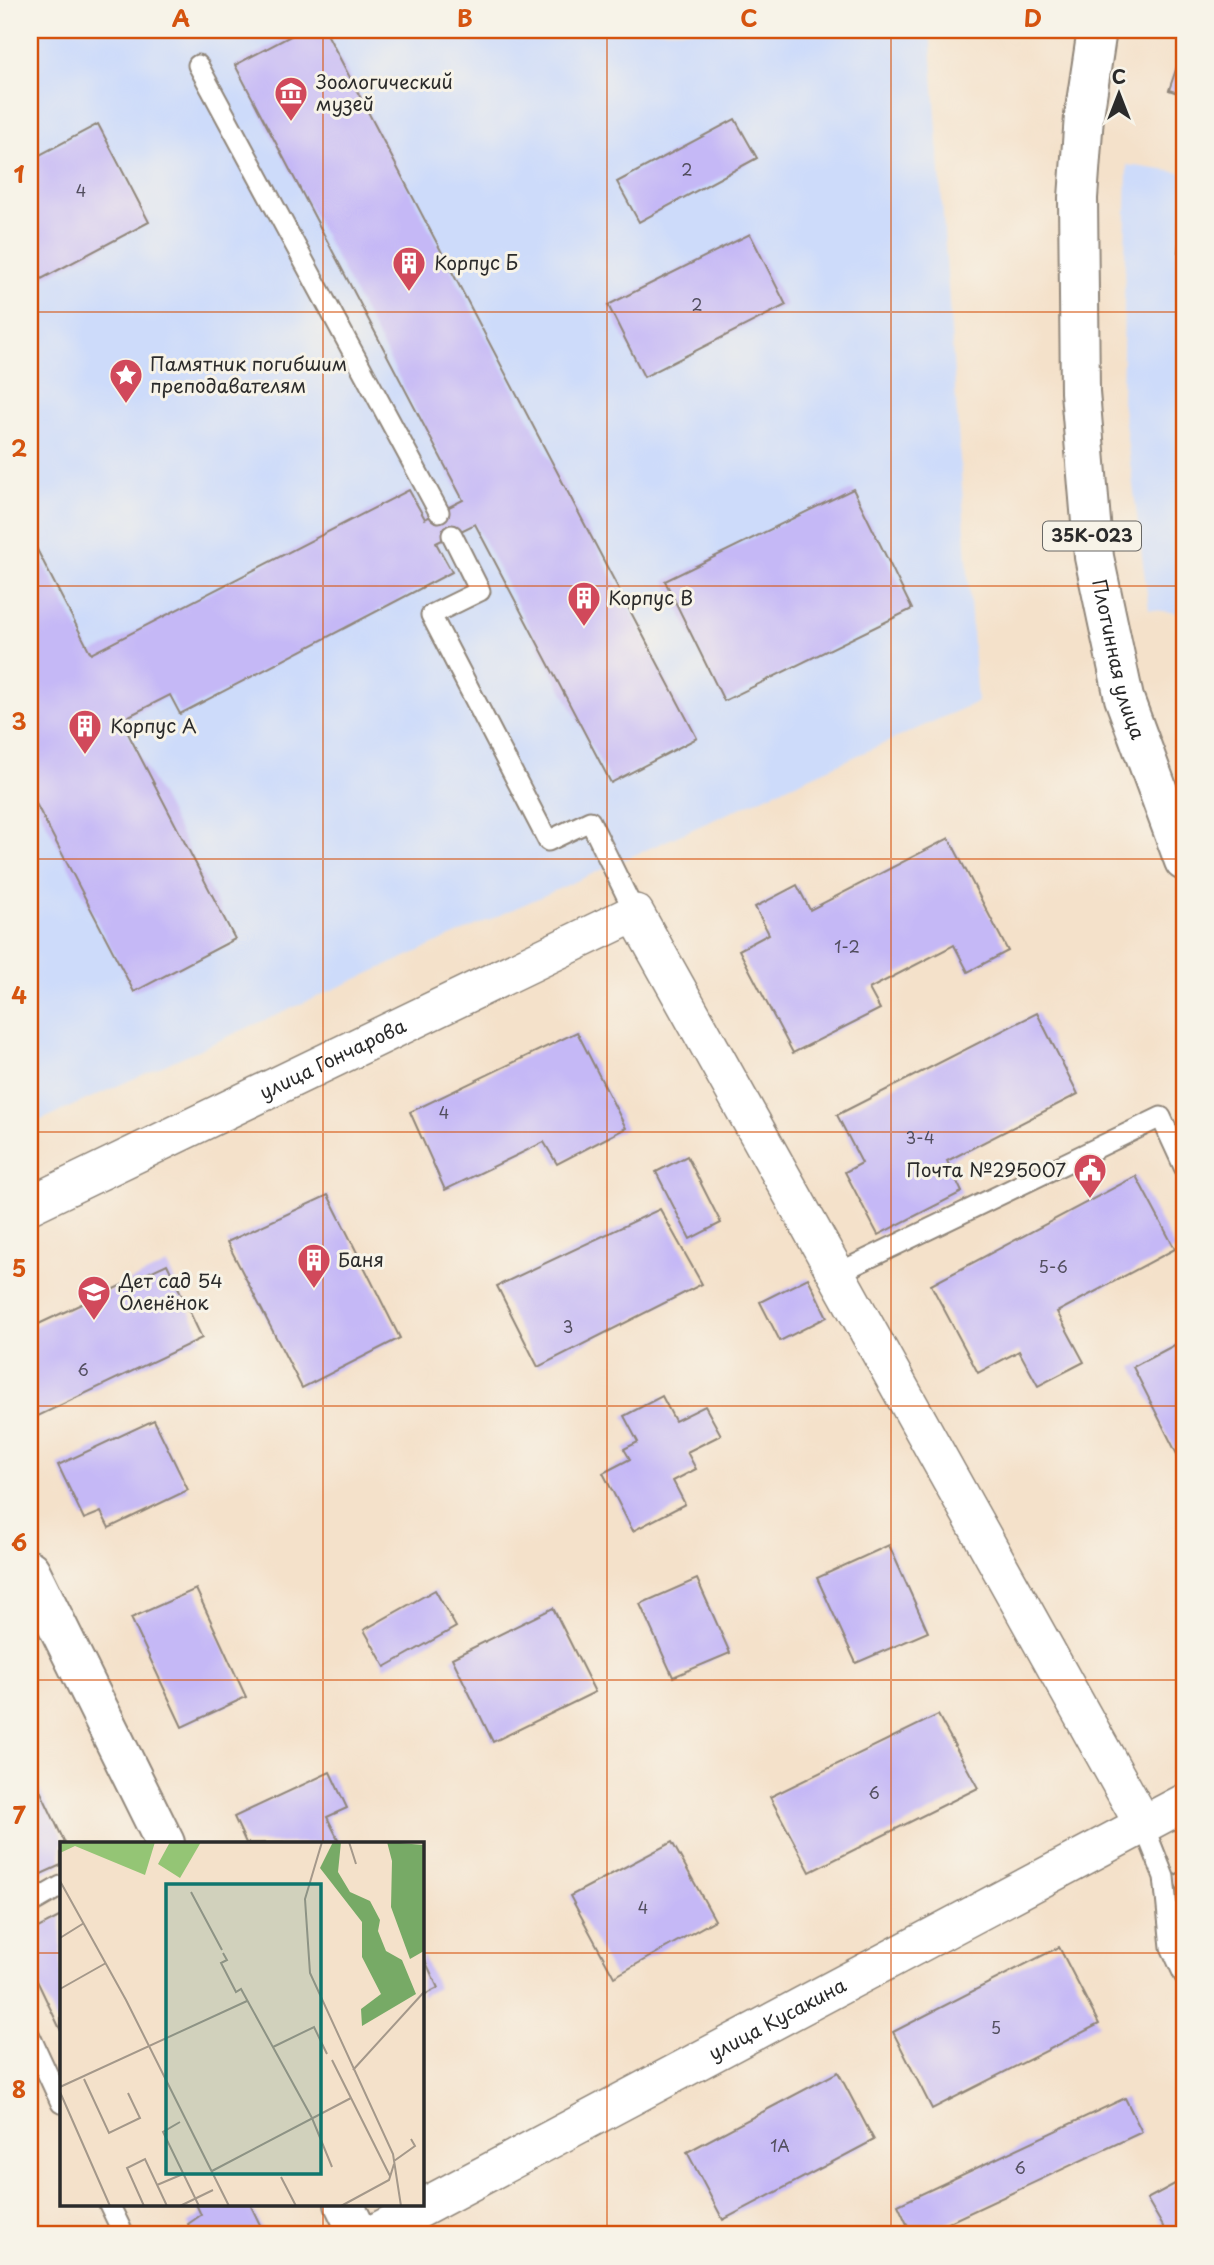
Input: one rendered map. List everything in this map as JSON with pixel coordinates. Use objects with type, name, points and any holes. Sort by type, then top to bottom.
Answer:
[{"type":"main road","name":"Плотинная улица","points":[[1097,30],[1084,116],[1078,198],[1080,392],[1094,557],[1124,698],[1184,861]]},
{"type":"main road","points":[[30,1570],[165,1842]]},
{"type":"main road","points":[[345,2206],[359,2235]]},
{"type":"street","name":"улица Гончарова","points":[[30,1205],[635,913]]},
{"type":"street","points":[[635,913],[1143,1824]]},
{"type":"street","name":"улица Кусакина","points":[[371,2235],[1184,1803]]},
{"type":"lane","points":[[198,65],[439,512]]},
{"type":"lane","points":[[452,535],[480,591],[431,615],[548,841],[590,821],[635,913]]},
{"type":"lane","points":[[836,1274],[1161,1117],[1184,1167]]},
{"type":"lane","points":[[1143,1824],[1164,1877],[1171,1947],[1184,1975]]},
{"type":"lane","points":[[30,1904],[60,1887]]},
{"type":"lane","points":[[30,2036],[60,2101]]},
{"type":"lane","points":[[110,2206],[124,2235]]},
{"type":"shaded area","points":[[30,30],[930,30],[977,702],[30,1125]]},
{"type":"shaded area","points":[[1127,165],[1184,173],[1184,614],[1149,609],[1122,400]]},
{"type":"building","points":[[302,30],[325,30],[697,738],[611,783],[475,524],[436,543],[452,572],[180,714],[170,695],[121,720],[235,939],[134,992],[30,792],[30,536],[91,654],[409,490],[425,519],[463,500],[235,65]]},
{"type":"building","points":[[1184,46],[1184,95],[1169,90]]},
{"type":"building","points":[[735,119],[757,158],[639,222],[617,182]]},
{"type":"building","points":[[98,124],[149,222],[30,285],[30,160]]},
{"type":"building","points":[[1184,215],[1184,253],[1178,252]]},
{"type":"building","points":[[750,234],[786,305],[644,377],[608,305]]},
{"type":"building","points":[[853,489],[912,609],[724,701],[665,581]]},
{"type":"building","points":[[949,838],[1008,951],[968,972],[954,945],[869,989],[880,1009],[793,1053],[739,950],[769,934],[755,907],[797,885],[810,910]]},
{"type":"building","points":[[1037,1013],[1078,1094],[947,1161],[962,1192],[878,1235],[845,1172],[862,1163],[837,1115]]},
{"type":"building","points":[[577,1032],[626,1128],[557,1164],[544,1142],[445,1190],[410,1112]]},
{"type":"building","points":[[687,1156],[721,1223],[690,1239],[656,1172]]},
{"type":"building","points":[[1136,1176],[1175,1249],[1057,1312],[1084,1362],[1038,1386],[1019,1351],[978,1373],[931,1285]]},
{"type":"building","name":"Баня","points":[[328,1195],[400,1338],[302,1388],[227,1242]]},
{"type":"building","points":[[660,1209],[702,1284],[538,1367],[497,1286]]},
{"type":"building","points":[[167,1264],[202,1338],[36,1417],[30,1402],[30,1328]]},
{"type":"building","points":[[808,1278],[827,1317],[780,1341],[760,1302]]},
{"type":"building","points":[[1184,1340],[1184,1468],[1133,1367]]},
{"type":"building","points":[[662,1396],[675,1421],[705,1406],[721,1435],[687,1452],[696,1469],[673,1481],[685,1504],[633,1531],[603,1473],[630,1459],[624,1449],[638,1442],[624,1416]]},
{"type":"building","points":[[154,1420],[188,1490],[109,1528],[101,1512],[84,1519],[58,1465]]},
{"type":"building","points":[[889,1545],[928,1632],[856,1663],[817,1578]]},
{"type":"building","points":[[697,1579],[730,1653],[673,1677],[640,1604]]},
{"type":"building","points":[[196,1589],[246,1697],[182,1727],[131,1618]]},
{"type":"building","points":[[435,1590],[456,1627],[385,1667],[364,1630]]},
{"type":"building","points":[[553,1608],[595,1692],[493,1742],[452,1658]]},
{"type":"building","points":[[938,1715],[978,1788],[810,1872],[770,1797]]},
{"type":"building","points":[[30,1769],[65,1842],[60,1842],[60,1865],[30,1879]]},
{"type":"building","points":[[330,1772],[347,1808],[327,1817],[340,1842],[246,1842],[234,1817]]},
{"type":"building","points":[[672,1842],[715,1920],[614,1977],[570,1896]]},
{"type":"building","points":[[1184,1870],[1184,1902],[1171,1877]]},
{"type":"building","points":[[60,1917],[60,2029],[30,1966],[30,1932]]},
{"type":"building","points":[[1059,1947],[1099,2024],[932,2109],[893,2032]]},
{"type":"building","points":[[424,1958],[438,1988],[424,1995]]},
{"type":"building","points":[[838,2072],[874,2140],[723,2220],[687,2152]]},
{"type":"building","points":[[1125,2098],[1142,2132],[922,2235],[912,2235],[898,2205]]},
{"type":"building","points":[[1184,2179],[1184,2233],[1168,2235],[1147,2199]]},
{"type":"building","points":[[197,2206],[251,2206],[265,2235],[194,2235],[188,2224],[201,2215]]},
{"type":"place","name":"Зоологический музей","points":[[291,123]]},
{"type":"place","name":"Корпус Б","points":[[409,293]]},
{"type":"place","name":"Памятник погибшим преподавателям","points":[[126,405]]},
{"type":"place","name":"Корпус В","points":[[584,628]]},
{"type":"place","name":"Корпус А","points":[[85,756]]},
{"type":"place","name":"Почта №295007","points":[[1090,1200]]},
{"type":"place","name":"Баня","points":[[314,1290]]},
{"type":"place","name":"Дет сад 54 Оленёнок","points":[[94,1322]]}]
